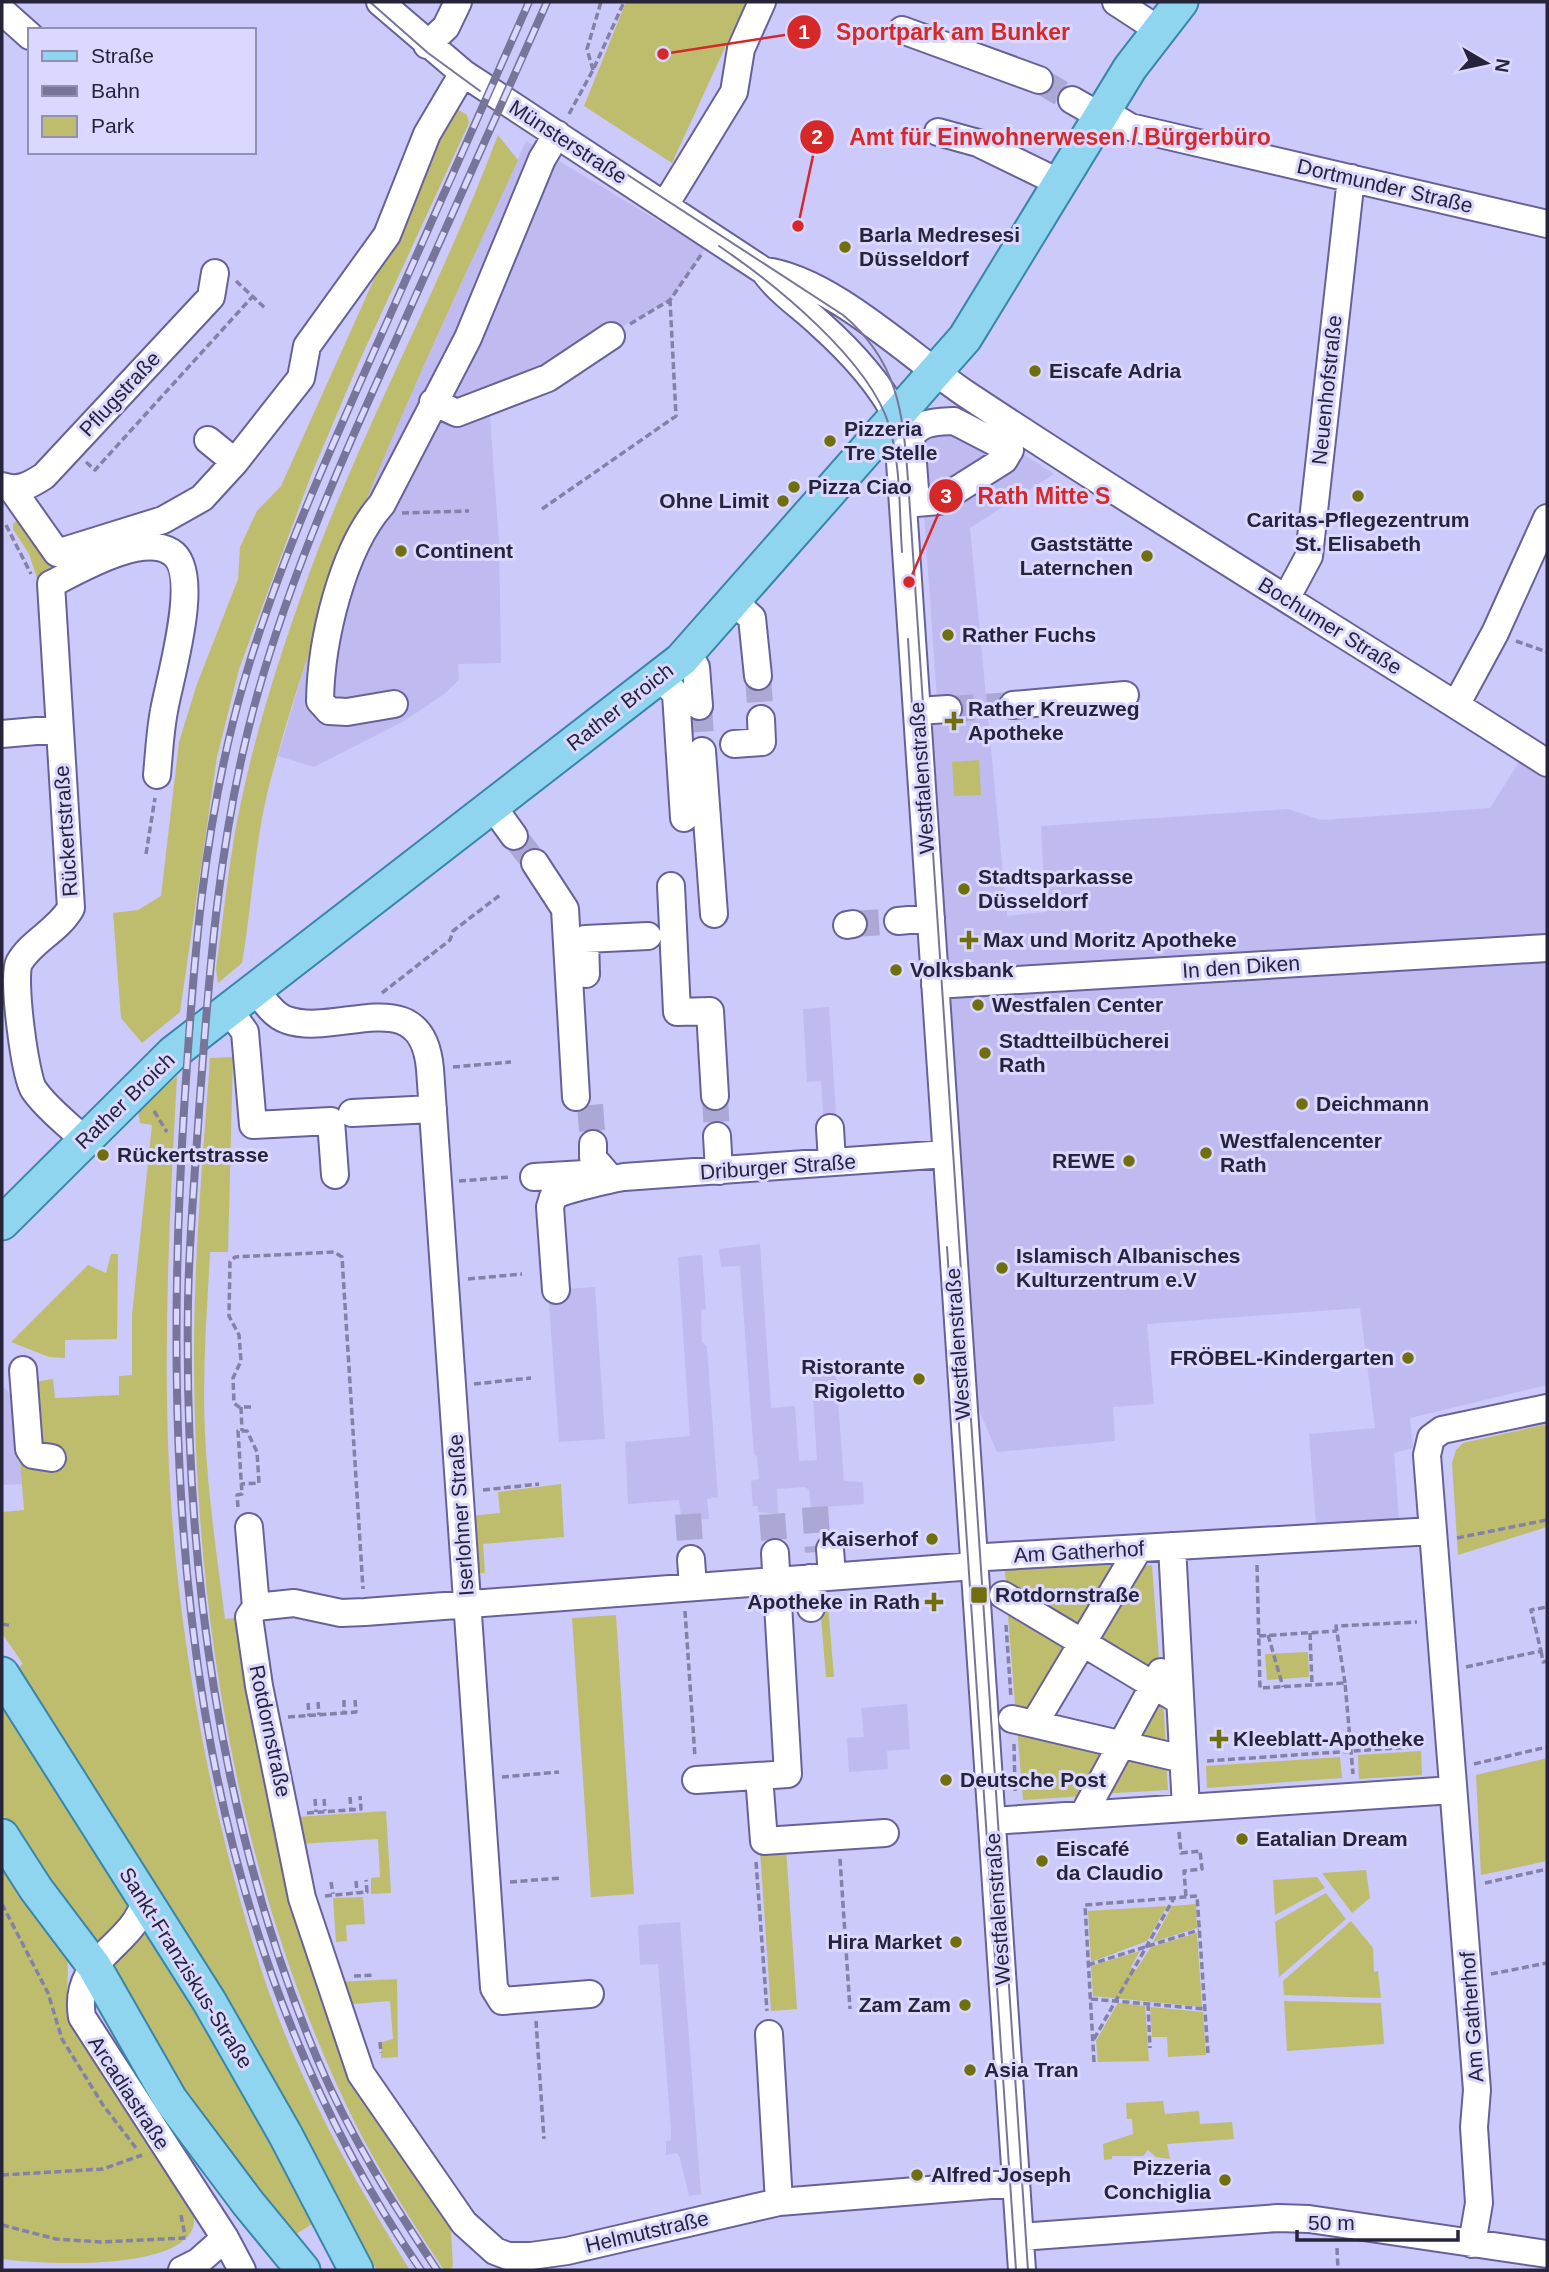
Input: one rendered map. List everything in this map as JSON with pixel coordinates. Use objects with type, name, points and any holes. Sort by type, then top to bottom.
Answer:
[{"type":"main road","name":"Rather Broich","points":[[2,1223],[173,1053],[493,807],[686,654],[842,475],[937,373],[972,328],[1058,182],[1092,109],[1130,68],[1181,2]]},
{"type":"main road","name":"Sankt-Franziskus-Straße","points":[[2,1674],[244,2062],[356,2270]]},
{"type":"main road","points":[[2,1836],[36,1889],[94,1966],[170,2099],[303,2270]]},
{"type":"street","name":"Münsterstraße","points":[[380,2],[427,45],[463,73],[764,271],[776,288],[819,323],[863,368],[897,417]]},
{"type":"street","points":[[427,45],[446,27],[458,2]]},
{"type":"street","points":[[665,205],[734,92],[741,49],[762,2]]},
{"type":"street","points":[[1116,2],[1160,30]]},
{"type":"street","points":[[2,11],[28,34]]},
{"type":"street","points":[[902,30],[1039,80]]},
{"type":"street","points":[[7,487],[57,553],[163,520],[202,498],[288,398],[301,378],[307,346],[387,235],[427,134],[463,73]]},
{"type":"street","name":"Dortmunder Straße","points":[[1092,109],[1130,127],[1547,224]]},
{"type":"street","points":[[938,132],[978,143],[1058,182]]},
{"type":"street","points":[[394,704],[347,712],[329,711],[320,701],[320,674],[340,588],[365,524],[382,503],[433,402],[444,388],[468,338],[541,159],[558,134]]},
{"type":"street","name":"Neuenhofstraße","points":[[1287,597],[1309,556],[1351,178]]},
{"type":"street","name":"Münsterstraße","points":[[764,271],[790,275],[870,322],[937,373]]},
{"type":"street","name":"Pflugstraße","points":[[7,487],[27,487],[44,476],[211,297],[215,273]]},
{"type":"street","points":[[433,402],[457,413],[548,379],[611,336]]},
{"type":"street","name":"Bochumer Straße","points":[[937,373],[1258,582],[1287,597],[1547,763]]},
{"type":"street","name":"Westfalenstraße","points":[[897,417],[946,1154],[980,1561],[992,1821],[1022,2270]]},
{"type":"street","points":[[208,440],[235,462]]},
{"type":"street","points":[[1457,705],[1495,633],[1547,518]]},
{"type":"street","points":[[51,584],[135,548],[170,551],[180,559],[184,569],[183,614],[163,712],[156,788]]},
{"type":"street","name":"Rückertstraße","points":[[51,584],[71,908],[63,922],[25,956],[17,975],[29,1081],[39,1097],[84,1140]]},
{"type":"street","points":[[734,602],[752,618],[758,676]]},
{"type":"street","points":[[686,654],[696,667],[699,706]]},
{"type":"street","points":[[660,677],[676,694],[684,818]]},
{"type":"street","points":[[1013,705],[1125,695]]},
{"type":"street","points":[[917,711],[948,709]]},
{"type":"street","points":[[734,744],[762,742],[761,719]]},
{"type":"street","points":[[2,734],[59,729]]},
{"type":"street","points":[[702,751],[714,915]]},
{"type":"street","points":[[493,807],[514,836]]},
{"type":"street","points":[[535,863],[565,909],[583,1101],[585,939],[648,936]]},
{"type":"street","points":[[671,886],[677,1012],[709,1011],[715,1096]]},
{"type":"street","points":[[898,921],[931,918]]},
{"type":"street","name":"In den Diken","points":[[935,985],[1547,948]]},
{"type":"street","name":"Iserlohner Straße","points":[[256,990],[285,1020],[397,1018],[408,1023],[424,1042],[430,1069],[433,1109],[494,1988],[502,2001],[590,1994]]},
{"type":"street","points":[[229,1010],[245,1032],[253,1125],[331,1121],[335,1175]]},
{"type":"street","points":[[352,1113],[433,1109]]},
{"type":"street","points":[[830,1128],[832,1163]]},
{"type":"street","points":[[718,1136],[719,1171]]},
{"type":"street","points":[[593,1144],[593,1158],[611,1179]]},
{"type":"street","name":"Driburger Straße","points":[[611,1179],[946,1154]]},
{"type":"street","points":[[534,1177],[592,1174],[611,1179]]},
{"type":"street","points":[[556,1290],[550,1207],[553,1197],[566,1189],[589,1187],[611,1179]]},
{"type":"street","points":[[23,1370],[29,1449],[33,1455],[52,1458]]},
{"type":"street","name":"Am Gatherhof","points":[[1472,2244],[1479,2203],[1474,2127],[1477,2090],[1427,1455],[1431,1438],[1442,1430],[1547,1408]]},
{"type":"street","name":"Rotdornstraße","points":[[249,1527],[256,1607],[249,1617],[265,1718],[310,1928],[361,2074],[464,2223],[478,2238]]},
{"type":"street","name":"Am Gatherhof","points":[[980,1561],[1256,1541],[1434,1536]]},
{"type":"street","name":"Am Gatherhof","points":[[1172,1546],[1185,1808]]},
{"type":"street","points":[[1139,1548],[1082,1642],[1023,1722],[1183,1760]]},
{"type":"street","points":[[696,1780],[788,1774],[775,1553]]},
{"type":"street","points":[[688,1588],[691,1559]]},
{"type":"street","points":[[256,1607],[294,1604],[341,1613],[365,1612],[777,1580],[822,1566],[980,1561]]},
{"type":"street","points":[[811,1608],[822,1566]]},
{"type":"street","points":[[1003,1595],[1180,1701]]},
{"type":"street","points":[[1083,1815],[1177,1643]]},
{"type":"street","points":[[992,1821],[1354,1797],[1451,1768]]},
{"type":"street","points":[[760,1776],[764,1841],[885,1833]]},
{"type":"street","name":"Arcadiastraße","points":[[145,1902],[138,1919],[82,1982],[80,2005],[86,2026],[225,2238],[242,2270]]},
{"type":"street","points":[[769,2034],[779,2202]]},
{"type":"street","name":"Helmutstraße","points":[[478,2238],[508,2256],[531,2256],[696,2207],[1016,2183]]},
{"type":"street","points":[[1020,2237],[1279,2218],[1309,2219],[1547,2254]]},
{"type":"street","points":[[190,2266],[225,2238]]},
{"type":"path","points":[[593,70],[587,49],[601,2]]},
{"type":"path","points":[[558,134],[593,70],[624,2]]},
{"type":"path","points":[[611,336],[670,300],[714,236]]},
{"type":"path","points":[[215,273],[231,276],[265,308]]},
{"type":"path","points":[[229,322],[253,296]]},
{"type":"path","points":[[542,509],[676,416],[670,300]]},
{"type":"path","points":[[382,503],[403,514],[469,511]]},
{"type":"path","points":[[2,517],[36,584],[51,584]]},
{"type":"path","points":[[1495,633],[1547,652]]},
{"type":"path","points":[[146,853],[156,788]]},
{"type":"path","points":[[368,1017],[368,1007],[376,999],[450,940],[453,931],[500,895]]},
{"type":"path","points":[[430,1069],[512,1062]]},
{"type":"path","points":[[438,1183],[534,1177]]},
{"type":"path","points":[[251,1406],[241,1407],[234,1404],[233,1378],[241,1361],[239,1335],[229,1316],[232,1259],[330,1251],[342,1257],[365,1612]]},
{"type":"path","points":[[445,1281],[522,1274]]},
{"type":"path","points":[[451,1387],[531,1378]]},
{"type":"path","points":[[241,1407],[242,1431]]},
{"type":"path","points":[[460,1493],[539,1484]]},
{"type":"path","points":[[1434,1536],[1547,1520]]},
{"type":"path","points":[[1256,1541],[1260,1688],[1345,1683]]},
{"type":"path","points":[[688,1588],[696,1780]]},
{"type":"path","points":[[1547,1607],[1531,1611],[1543,1662],[1547,1661]]},
{"type":"path","points":[[1354,1797],[1345,1683],[1336,1626],[1440,1621]]},
{"type":"path","points":[[2,1623],[12,1626]]},
{"type":"path","points":[[1259,1636],[1337,1631]]},
{"type":"path","points":[[1310,1633],[1312,1685]]},
{"type":"path","points":[[1268,1635],[1283,1687]]},
{"type":"path","points":[[1461,1658],[1462,1668],[1541,1651]]},
{"type":"path","points":[[344,1700],[345,1713]]},
{"type":"path","points":[[265,1718],[356,1712],[355,1700]]},
{"type":"path","points":[[318,1702],[319,1715]]},
{"type":"path","points":[[308,1703],[309,1716]]},
{"type":"path","points":[[1183,1760],[1351,1751],[1451,1768],[1547,1747]]},
{"type":"path","points":[[479,1780],[559,1772]]},
{"type":"path","points":[[287,1814],[361,1809],[360,1796]]},
{"type":"path","points":[[350,1797],[351,1809]]},
{"type":"path","points":[[315,1799],[316,1812]]},
{"type":"path","points":[[324,1799],[325,1811]]},
{"type":"path","points":[[1180,1834],[1181,1853],[1200,1851],[1202,1869],[1184,1871],[1186,1897]]},
{"type":"path","points":[[838,1836],[850,2009]]},
{"type":"path","points":[[764,1841],[755,1841],[769,2034]]},
{"type":"path","points":[[1462,1888],[1547,1869]]},
{"type":"path","points":[[487,1884],[561,1878]]},
{"type":"path","points":[[302,1898],[367,1892],[366,1880]]},
{"type":"path","points":[[356,1881],[357,1893]]},
{"type":"path","points":[[331,1882],[333,1895]]},
{"type":"path","points":[[1094,2062],[1085,1905],[1197,1896],[1208,2054]]},
{"type":"path","points":[[1093,2041],[1174,1898]]},
{"type":"path","points":[[1088,1965],[1199,1930]]},
{"type":"path","points":[[1494,1974],[1547,1963]]},
{"type":"path","points":[[535,1998],[544,2139]]},
{"type":"path","points":[[1091,1999],[1205,2010]]},
{"type":"path","points":[[1147,2004],[1150,2048]]},
{"type":"path","points":[[2,2175],[103,2169],[142,2155]]},
{"type":"path","points":[[2,2225],[56,2239],[101,2242],[185,2236],[190,2266]]},
{"type":"shaded area","points":[[526,141],[705,249],[670,300],[489,402],[499,543],[501,663],[458,664],[459,680],[443,695],[404,721],[314,767],[278,756],[308,655],[371,482]]},
{"type":"shaded area","points":[[935,411],[960,413],[1054,474],[970,528],[1007,916],[1045,912],[1041,826],[1288,809],[1321,820],[1490,808],[1521,759],[1547,777],[1547,1385],[1410,1418],[1413,1448],[1394,1453],[1399,1519],[1316,1525],[1309,1434],[1375,1428],[1360,1308],[1147,1324],[1154,1404],[1113,1407],[1115,1441],[997,1452],[974,1398],[924,701],[937,700],[923,500],[908,480]]},
{"type":"shaded area","points":[[829,1007],[837,1127],[824,1128],[821,1081],[807,1082],[803,1009]]},
{"type":"shaded area","points":[[760,1244],[771,1408],[795,1406],[799,1461],[817,1460],[811,1363],[835,1361],[844,1481],[863,1482],[864,1504],[811,1508],[809,1490],[805,1487],[777,1489],[778,1514],[758,1512],[758,1506],[753,1506],[751,1481],[759,1479],[757,1456],[754,1455],[740,1266],[721,1267],[719,1249]]},
{"type":"shaded area","points":[[702,1255],[706,1309],[701,1310],[702,1342],[707,1347],[718,1497],[707,1499],[709,1519],[696,1520],[695,1514],[681,1515],[679,1500],[628,1504],[625,1442],[690,1436],[678,1257]]},
{"type":"shaded area","points":[[595,1287],[605,1439],[559,1442],[548,1290]]},
{"type":"shaded area","points":[[2,1385],[15,1399],[22,1484],[2,1485]]},
{"type":"shaded area","points":[[907,1704],[910,1749],[887,1751],[888,1769],[849,1772],[847,1738],[864,1737],[861,1708]]},
{"type":"shaded area","points":[[680,1922],[701,2194],[689,2196],[680,2158],[677,2153],[666,2155],[666,2141],[671,2140],[671,2129],[658,1964],[640,1965],[638,1925]]},
{"type":"green space","points":[[626,2],[746,2],[672,163],[584,106]]},
{"type":"green space","points":[[452,106],[467,115],[469,123],[359,362],[312,473],[239,669],[217,757],[180,1012],[142,1043],[121,1018],[113,913],[138,910],[161,896],[179,742],[197,684],[238,579],[240,547],[257,511],[281,486]]},
{"type":"green space","points":[[498,135],[518,160],[412,392],[347,548],[318,627],[268,790],[259,833],[242,963],[218,983],[216,969],[240,806],[255,743],[283,649],[349,473],[451,249]]},
{"type":"green space","points":[[19,519],[57,559],[58,567],[42,580],[37,578],[29,554],[13,529],[13,524]]},
{"type":"green space","points":[[979,760],[981,795],[954,796],[952,762]]},
{"type":"green space","points":[[233,1057],[228,1252],[210,1252],[204,1388],[208,1480],[225,1619],[246,1617],[321,1978],[450,2214],[453,2266],[450,2270],[444,2270],[375,2161],[315,2033],[281,1941],[253,1846],[231,1749],[214,1651],[203,1552],[196,1453],[194,1318],[210,1058]]},
{"type":"green space","points":[[177,1076],[167,1321],[167,1419],[181,1610],[204,1750],[241,1903],[280,2021],[328,2127],[409,2269],[407,2270],[377,2270],[13,1671],[23,1664],[2,1633],[2,1512],[24,1510],[15,1399],[34,1382],[53,1379],[55,1398],[119,1395],[119,1376],[132,1375],[132,1315],[152,1125],[140,1123],[138,1111]]},
{"type":"green space","points":[[111,1254],[118,1254],[117,1339],[65,1340],[65,1358],[49,1357],[11,1342],[88,1265],[106,1273]]},
{"type":"green space","points":[[1547,1424],[1547,1527],[1458,1555],[1452,1463],[1456,1450],[1463,1443]]},
{"type":"green space","points":[[561,1484],[564,1537],[483,1544],[485,1573],[473,1573],[470,1516],[500,1513],[498,1492]]},
{"type":"green space","points":[[1132,1552],[1082,1636],[1007,1592],[1004,1563]]},
{"type":"green space","points":[[1152,1565],[1159,1659],[1151,1678],[1088,1640],[1132,1567]]},
{"type":"green space","points":[[819,1594],[827,1594],[834,1677],[826,1677]]},
{"type":"green space","points":[[1007,1603],[1076,1645],[1031,1719],[1016,1716]]},
{"type":"green space","points":[[616,1615],[634,1894],[591,1897],[572,1618]]},
{"type":"green space","points":[[1308,1652],[1309,1677],[1267,1680],[1265,1654]]},
{"type":"green space","points":[[1163,1698],[1166,1749],[1128,1740]]},
{"type":"green space","points":[[2,1702],[137,1902],[97,1957],[2,1813]]},
{"type":"green space","points":[[1017,1727],[1113,1747],[1086,1796],[1023,1800]]},
{"type":"green space","points":[[1123,1750],[1166,1761],[1168,1790],[1099,1794]]},
{"type":"green space","points":[[1421,1751],[1422,1775],[1359,1779],[1358,1755]]},
{"type":"green space","points":[[1340,1757],[1342,1778],[1207,1788],[1206,1766]]},
{"type":"green space","points":[[1547,1758],[1547,1861],[1481,1875],[1476,1775]]},
{"type":"green space","points":[[386,1811],[391,1893],[371,1894],[371,1878],[380,1877],[378,1839],[299,1844],[295,1817]]},
{"type":"green space","points":[[786,1848],[797,2009],[771,2011],[760,1850]]},
{"type":"green space","points":[[2,1857],[65,1949],[68,1969],[67,2008],[73,2027],[190,2203],[193,2226],[182,2242],[158,2253],[127,2260],[93,2263],[2,2259]]},
{"type":"green space","points":[[1366,1870],[1370,1898],[1352,1913],[1322,1873]]},
{"type":"green space","points":[[1317,1877],[1325,1888],[1275,1915],[1273,1880]]},
{"type":"green space","points":[[1326,1893],[1346,1919],[1279,1977],[1275,1922]]},
{"type":"green space","points":[[363,1897],[365,1924],[346,1925],[347,1941],[336,1942],[333,1898]]},
{"type":"green space","points":[[1196,1904],[1197,1928],[1153,1942],[1172,1906]]},
{"type":"green space","points":[[1167,1906],[1147,1941],[1091,1962],[1088,1911]]},
{"type":"green space","points":[[141,1917],[320,2219],[285,2241],[198,2125],[102,1964]]},
{"type":"green space","points":[[1351,1921],[1373,1948],[1374,1972],[1378,1971],[1381,1998],[1284,1995],[1283,1981]]},
{"type":"green space","points":[[1197,1933],[1202,2007],[1093,1996],[1091,1966],[1140,1951],[1131,1967],[1136,1970],[1151,1947]]},
{"type":"green space","points":[[397,1979],[398,2057],[381,2058],[382,2042],[393,2039],[390,2001],[353,2004],[354,2016],[336,1982]]},
{"type":"green space","points":[[1284,2001],[1381,2003],[1384,2044],[1287,2051]]},
{"type":"green space","points":[[1118,2003],[1145,2006],[1149,2061],[1098,2062],[1096,2041]]},
{"type":"green space","points":[[1150,2007],[1203,2012],[1206,2055],[1168,2057],[1167,2037],[1152,2037]]},
{"type":"green space","points":[[1163,2101],[1165,2114],[1199,2111],[1200,2124],[1232,2122],[1234,2139],[1167,2144],[1170,2159],[1156,2157],[1148,2150],[1143,2156],[1112,2156],[1112,2159],[1104,2160],[1103,2144],[1133,2134],[1132,2119],[1127,2119],[1126,2103]]},
{"type":"tunnel","points":[[1039,80],[1072,100]]},
{"type":"tunnel","points":[[758,676],[761,719]]},
{"type":"tunnel","points":[[948,709],[1013,705]]},
{"type":"tunnel","points":[[699,706],[702,751]]},
{"type":"tunnel","points":[[514,836],[535,863]]},
{"type":"tunnel","points":[[853,924],[898,921]]},
{"type":"tunnel","points":[[715,1096],[717,1136]]},
{"type":"tunnel","points":[[590,1105],[593,1144]]},
{"type":"tunnel","points":[[815,1507],[818,1552]]},
{"type":"tunnel","points":[[688,1514],[691,1559]]},
{"type":"tunnel","points":[[772,1514],[775,1553]]},
{"type":"tram line","points":[[370,2],[428,53],[480,91]]},
{"type":"tram line","points":[[514,101],[843,315],[876,351],[886,369],[900,410],[908,480],[1028,2270]]},
{"type":"tram line","points":[[719,246],[818,325],[862,375],[878,400],[889,425],[896,456],[902,552]]},
{"type":"tram line","points":[[908,639],[913,723]]},
{"type":"tram line","points":[[947,1247],[1016,2270]]},
{"type":"railway","points":[[421,2270],[342,2139],[281,2001],[236,1859],[205,1712],[186,1563],[177,1412],[177,1261],[184,1110],[196,949],[209,842],[229,737],[243,685],[288,553],[323,467],[529,2]]},
{"type":"railway","points":[[437,2270],[373,2169],[331,2090],[284,1972],[255,1880],[232,1785],[214,1689],[201,1593],[188,1398],[190,1254],[207,1006],[218,902],[233,798],[257,696],[302,560],[338,471],[547,2]]},
{"type":"place","name":"Sportpark am Bunker","points":[[663,54]]},
{"type":"place","name":"Amt für Einwohnerwesen / Bürgerbüro","points":[[798,226]]},
{"type":"place","name":"Barla Medresesi Düsseldorf","points":[[845,247]]},
{"type":"place","name":"Eiscafe Adria","points":[[1035,371]]},
{"type":"place","name":"Pizzeria Tre Stelle","points":[[830,441]]},
{"type":"place","name":"Pizza Ciao","points":[[794,487]]},
{"type":"place","name":"Caritas-Pflegezentrum St. Elisabeth","points":[[1358,496]]},
{"type":"place","name":"Ohne Limit","points":[[783,501]]},
{"type":"place","name":"Continent","points":[[401,551]]},
{"type":"place","name":"Gaststätte Laternchen","points":[[1147,556]]},
{"type":"place","name":"Rath Mitte S","points":[[909,582]]},
{"type":"place","name":"Rather Fuchs","points":[[948,635]]},
{"type":"place","name":"Rather Kreuzweg Apotheke","points":[[954,721]]},
{"type":"place","name":"Stadtsparkasse Düsseldorf","points":[[964,889]]},
{"type":"place","name":"Max und Moritz Apotheke","points":[[969,940]]},
{"type":"place","name":"Volksbank","points":[[896,970]]},
{"type":"place","name":"Westfalen Center","points":[[978,1005]]},
{"type":"place","name":"Stadtteilbücherei Rath","points":[[985,1053]]},
{"type":"place","name":"Deichmann","points":[[1302,1104]]},
{"type":"place","name":"Westfalencenter Rath","points":[[1206,1153]]},
{"type":"place","name":"Rückertstrasse","points":[[103,1155]]},
{"type":"place","name":"REWE","points":[[1129,1161]]},
{"type":"place","name":"Islamisch Albanisches Kulturzentrum e.V","points":[[1002,1268]]},
{"type":"place","name":"FRÖBEL-Kindergarten","points":[[1408,1358]]},
{"type":"place","name":"Ristorante Rigoletto","points":[[919,1379]]},
{"type":"place","name":"Kaiserhof","points":[[932,1539]]},
{"type":"place","name":"Rotdornstraße","points":[[979,1595]]},
{"type":"place","name":"Apotheke in Rath","points":[[934,1602]]},
{"type":"place","name":"Kleeblatt-Apotheke","points":[[1219,1739]]},
{"type":"place","name":"Deutsche Post","points":[[946,1780]]},
{"type":"place","name":"Eatalian Dream","points":[[1242,1839]]},
{"type":"place","name":"Eiscafé da Claudio","points":[[1042,1861]]},
{"type":"place","name":"Hira Market","points":[[956,1942]]},
{"type":"place","name":"Zam Zam","points":[[965,2005]]},
{"type":"place","name":"Asia Tran","points":[[970,2070]]},
{"type":"place","name":"Alfred Joseph","points":[[917,2175]]},
{"type":"place","name":"Pizzeria Conchiglia","points":[[1225,2180]]}]
